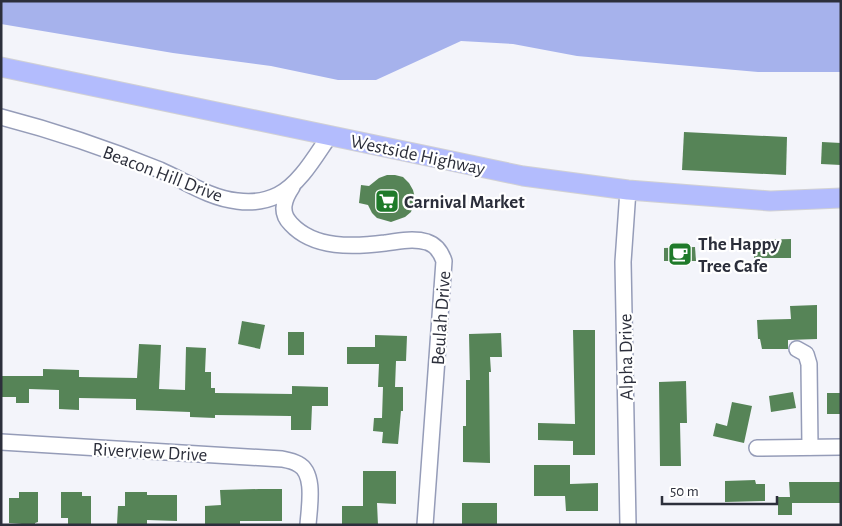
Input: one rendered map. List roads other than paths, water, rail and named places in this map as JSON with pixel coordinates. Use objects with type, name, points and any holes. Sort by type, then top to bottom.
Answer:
[{"type":"main road","name":"Westside Highway","points":[[1,67],[523,176],[628,190],[770,201],[841,198]]},
{"type":"street","name":"Beacon Hill Drive","points":[[1,117],[42,128],[143,164],[216,196],[246,202],[263,200],[292,187],[330,135]]},
{"type":"street","name":"Beulah Drive","points":[[292,187],[284,203],[284,215],[295,229],[313,239],[359,245],[416,240],[433,245],[442,254],[444,261],[426,525]]},
{"type":"street","name":"Alpha Drive","points":[[628,190],[623,262],[628,525]]},
{"type":"street","points":[[797,349],[806,354],[810,364],[810,447]]},
{"type":"street","name":"Riverview Drive","points":[[1,442],[282,459],[299,464],[306,472],[310,490],[308,525]]},
{"type":"street","points":[[757,448],[841,447]]},
{"type":"water","points":[[1,1],[841,1],[841,72],[758,72],[577,56],[513,44],[461,41],[376,80],[338,80],[271,66],[173,53],[1,24]]},
{"type":"place","name":"Carnival Market","points":[[387,201]]},
{"type":"place","name":"The Happy Tree Cafe","points":[[680,254]]}]
